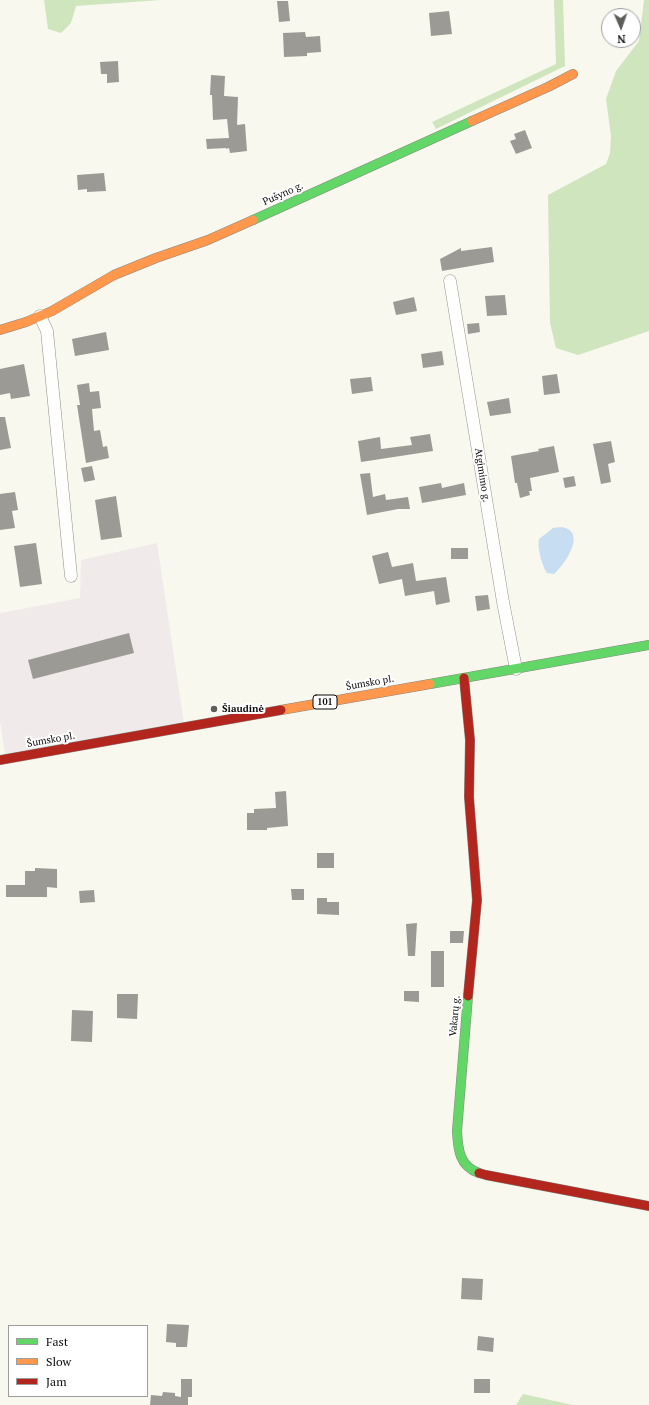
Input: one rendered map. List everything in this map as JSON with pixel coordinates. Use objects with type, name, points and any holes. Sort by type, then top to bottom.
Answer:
[{"type":"street","name":"Pušyno g.","points":[[0,330],[52,311],[114,276],[156,258],[208,240],[548,87],[573,74]]},
{"type":"street","name":"Atgimimo g.","points":[[450,281],[503,602],[516,668]]},
{"type":"street","points":[[40,316],[47,331],[71,576]]},
{"type":"street","name":"Šumsko pl.","points":[[0,760],[649,645]]},
{"type":"street","name":"Vakarų g.","points":[[464,678],[470,740],[469,797],[477,900],[466,1013],[457,1131],[460,1156],[471,1170],[486,1175],[649,1206]]},
{"type":"shaded area","points":[[157,543],[184,723],[5,754],[0,721],[0,613],[80,598],[81,560]]},
{"type":"green space","points":[[44,0],[161,0],[76,6],[71,23],[61,33],[48,29]]},
{"type":"green space","points":[[554,0],[563,0],[565,66],[436,129],[432,122],[556,64]]},
{"type":"green space","points":[[644,0],[649,0],[649,331],[578,355],[556,348],[550,323],[548,195],[606,164],[610,153],[611,136],[606,99],[616,71],[634,48],[641,48],[641,25]]},
{"type":"green space","points":[[523,1394],[573,1405],[516,1405]]},
{"type":"water","points":[[561,527],[569,530],[573,535],[574,541],[572,548],[564,563],[554,574],[547,573],[540,557],[539,539],[553,528]]},
{"type":"building","points":[[277,1],[288,1],[290,21],[279,22]]},
{"type":"building","points":[[449,11],[452,34],[431,36],[429,13]]},
{"type":"building","points":[[305,32],[306,37],[320,36],[321,52],[307,53],[307,56],[284,57],[283,33]]},
{"type":"building","points":[[118,61],[119,82],[107,83],[107,74],[101,74],[100,62]]},
{"type":"building","points":[[211,75],[225,76],[224,96],[238,97],[237,125],[245,124],[247,151],[230,153],[229,148],[207,149],[206,139],[229,138],[227,119],[213,120],[212,95],[210,95]]},
{"type":"building","points":[[525,130],[532,148],[516,154],[510,141],[516,139],[514,134]]},
{"type":"building","points":[[104,173],[106,191],[87,192],[87,189],[78,190],[77,175]]},
{"type":"building","points":[[492,247],[494,262],[442,271],[440,259],[461,248],[461,251]]},
{"type":"building","points":[[505,295],[507,315],[487,316],[485,296]]},
{"type":"building","points":[[414,297],[417,311],[396,315],[393,302]]},
{"type":"building","points":[[479,323],[480,332],[468,334],[467,324]]},
{"type":"building","points":[[106,332],[109,350],[75,356],[72,339]]},
{"type":"building","points":[[442,351],[444,365],[423,368],[421,354]]},
{"type":"building","points":[[24,364],[30,396],[11,399],[10,393],[0,395],[0,369]]},
{"type":"building","points":[[557,374],[560,393],[544,395],[542,376]]},
{"type":"building","points":[[371,377],[373,391],[352,394],[350,379]]},
{"type":"building","points":[[89,383],[90,392],[99,391],[101,408],[92,409],[94,431],[100,430],[103,447],[107,446],[109,458],[86,463],[77,405],[80,405],[77,385]]},
{"type":"building","points":[[509,398],[511,413],[490,416],[487,402]]},
{"type":"building","points":[[0,417],[5,417],[11,448],[0,450]]},
{"type":"building","points":[[430,434],[433,451],[361,462],[358,441],[380,437],[381,449],[412,445],[410,437]]},
{"type":"building","points":[[611,441],[615,462],[608,464],[611,482],[601,484],[593,444]]},
{"type":"building","points":[[554,446],[559,472],[530,478],[532,491],[529,491],[530,495],[520,498],[517,483],[515,483],[511,456],[539,451],[538,449]]},
{"type":"building","points":[[92,466],[95,480],[84,482],[81,468]]},
{"type":"building","points":[[370,473],[373,497],[385,494],[386,500],[408,497],[410,509],[398,509],[367,515],[360,474]]},
{"type":"building","points":[[574,476],[576,486],[565,488],[563,478]]},
{"type":"building","points":[[441,483],[442,488],[464,483],[466,495],[422,503],[419,487]]},
{"type":"building","points":[[15,492],[18,510],[12,511],[15,528],[0,530],[0,494]]},
{"type":"building","points":[[116,496],[122,537],[101,540],[95,500]]},
{"type":"building","points":[[36,543],[42,584],[20,587],[14,546]]},
{"type":"building","points":[[451,548],[468,548],[468,559],[451,559]]},
{"type":"building","points":[[388,552],[392,567],[413,563],[416,581],[446,577],[450,602],[436,605],[434,591],[405,596],[402,579],[379,584],[372,556]]},
{"type":"building","points":[[488,595],[490,609],[477,611],[475,596]]},
{"type":"building","points":[[129,633],[134,653],[33,679],[28,660]]},
{"type":"building","points":[[286,791],[288,826],[267,828],[267,830],[247,830],[247,813],[254,813],[254,809],[276,808],[275,792]]},
{"type":"building","points":[[317,853],[334,853],[334,868],[317,868]]},
{"type":"building","points":[[35,868],[57,869],[57,888],[47,887],[47,897],[6,897],[6,885],[25,885],[25,871],[35,871]]},
{"type":"building","points":[[291,889],[304,889],[304,900],[292,900]]},
{"type":"building","points":[[94,890],[95,902],[80,903],[79,891]]},
{"type":"building","points":[[317,898],[327,898],[327,902],[339,902],[339,915],[317,914]]},
{"type":"building","points":[[417,923],[415,956],[408,956],[406,924]]},
{"type":"building","points":[[450,931],[464,931],[463,943],[450,943]]},
{"type":"building","points":[[431,951],[444,951],[444,987],[431,987]]},
{"type":"building","points":[[404,991],[419,991],[419,1002],[404,1001]]},
{"type":"building","points":[[117,994],[138,994],[137,1019],[117,1018]]},
{"type":"building","points":[[72,1010],[93,1011],[92,1042],[71,1041]]},
{"type":"building","points":[[462,1278],[483,1279],[482,1300],[461,1299]]},
{"type":"building","points":[[167,1324],[189,1325],[187,1347],[176,1347],[176,1343],[166,1342]]},
{"type":"building","points":[[478,1336],[494,1338],[493,1352],[477,1350]]},
{"type":"building","points":[[181,1379],[192,1379],[192,1397],[188,1397],[188,1405],[150,1405],[151,1395],[162,1396],[163,1392],[175,1393],[175,1396],[181,1397]]},
{"type":"building","points":[[474,1379],[490,1379],[490,1393],[474,1393]]},
{"type":"traffic: fast","points":[[253,220],[472,121]]},
{"type":"traffic: fast","points":[[430,684],[649,645]]},
{"type":"traffic: fast","points":[[468,996],[457,1138],[461,1156],[467,1166],[479,1173]]},
{"type":"traffic: slow","points":[[472,121],[548,87],[573,74]]},
{"type":"traffic: slow","points":[[0,330],[26,322],[52,311],[114,275],[156,258],[208,240],[253,220]]},
{"type":"traffic: slow","points":[[281,710],[430,684]]},
{"type":"traffic: jam","points":[[464,678],[470,740],[469,797],[477,900],[468,996]]},
{"type":"traffic: jam","points":[[0,760],[281,710]]},
{"type":"traffic: jam","points":[[479,1173],[649,1206]]},
{"type":"place","name":"Šiaudinė","points":[[214,709]]}]
